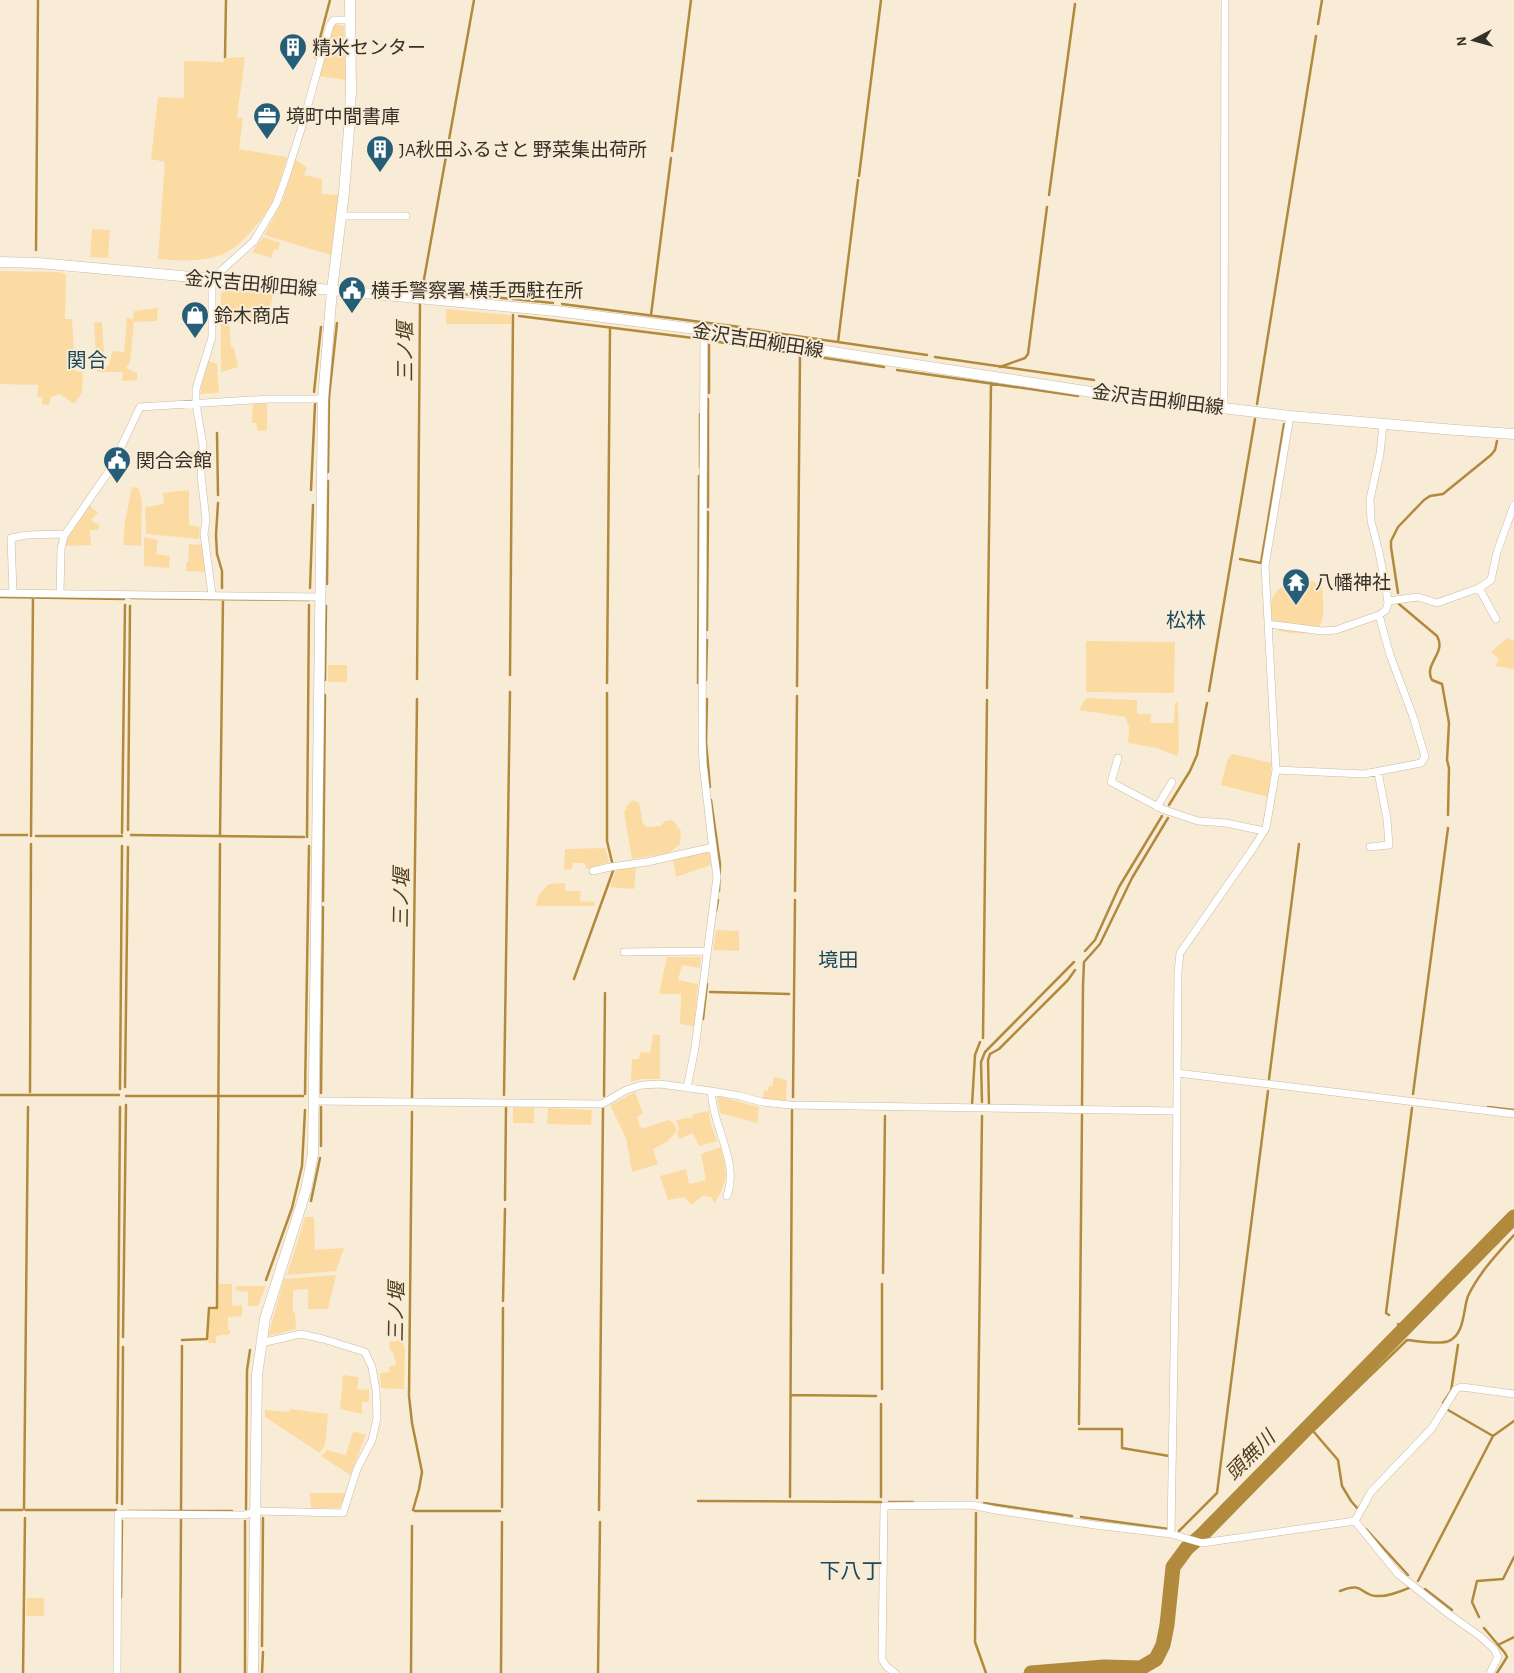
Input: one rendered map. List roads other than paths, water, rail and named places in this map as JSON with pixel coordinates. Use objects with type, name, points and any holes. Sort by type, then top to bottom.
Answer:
[{"type":"street","points":[[253,1673],[257,1375],[265,1319],[306,1190],[313,1154],[323,399],[349,129],[351,91],[350,0]]},
{"type":"street","points":[[1224,407],[1226,0]]},
{"type":"street","points":[[212,596],[204,534],[206,520],[201,476],[203,445],[196,404],[196,389],[212,338],[212,279],[254,241],[276,204],[303,123],[330,25],[334,20],[350,20]]},
{"type":"street","points":[[342,216],[406,216]]},
{"type":"street","name":"金沢吉田柳田線","points":[[0,262],[48,264],[556,311],[704,330],[950,371],[1098,392],[1290,416],[1514,434]]},
{"type":"street","points":[[687,1088],[695,1048],[718,877],[703,764],[702,739],[704,330]]},
{"type":"street","points":[[60,594],[61,549],[64,536],[111,468],[140,407],[269,399],[323,399]]},
{"type":"street","points":[[1171,1534],[1178,972],[1180,953],[1264,831],[1270,806],[1276,770],[1265,566],[1290,416]]},
{"type":"street","points":[[1268,624],[1322,631],[1336,630],[1379,616],[1386,610],[1388,601],[1371,521],[1370,499],[1380,454],[1383,424]]},
{"type":"street","points":[[1388,601],[1418,598],[1437,603],[1479,588],[1491,580],[1497,552],[1514,505]]},
{"type":"street","points":[[13,593],[11,538],[27,535],[60,534],[64,536]]},
{"type":"street","points":[[1479,588],[1496,619]]},
{"type":"street","points":[[0,593],[320,597]]},
{"type":"street","points":[[1276,770],[1347,774],[1378,772],[1421,763],[1425,757],[1379,616]]},
{"type":"street","points":[[1118,758],[1111,782],[1157,807],[1198,821],[1226,823],[1264,831]]},
{"type":"street","points":[[1370,847],[1389,845],[1387,819],[1378,772]]},
{"type":"street","points":[[1157,807],[1172,782]]},
{"type":"street","points":[[593,871],[654,861],[713,846]]},
{"type":"street","points":[[624,952],[707,951]]},
{"type":"street","points":[[1177,1073],[1514,1114]]},
{"type":"street","points":[[314,1102],[602,1104],[626,1090],[642,1085],[673,1085],[762,1102],[790,1105],[1176,1111]]},
{"type":"street","points":[[711,1091],[714,1113],[729,1159],[731,1186],[727,1196]]},
{"type":"street","points":[[117,1673],[118,1514],[245,1515],[256,1511],[343,1513],[357,1469],[372,1440],[377,1418],[376,1390],[372,1366],[364,1352],[301,1334],[261,1343]]},
{"type":"street","points":[[1355,1521],[1371,1492],[1432,1428],[1456,1389],[1462,1387],[1514,1394]]},
{"type":"street","points":[[895,1673],[886,1666],[882,1659],[884,1506],[972,1505],[995,1510],[1171,1534],[1202,1543],[1355,1521]]},
{"type":"street","points":[[1355,1521],[1398,1574],[1494,1649],[1498,1657],[1490,1673]]},
{"type":"waterway","points":[[36,250],[38,0]]},
{"type":"waterway","points":[[225,57],[226,0]]},
{"type":"waterway","points":[[315,57],[330,0]]},
{"type":"waterway","name":"三ノ堰","points":[[421,296],[474,0]]},
{"type":"waterway","points":[[672,151],[691,0]]},
{"type":"waterway","points":[[859,176],[881,0]]},
{"type":"waterway","points":[[1318,24],[1322,0]]},
{"type":"waterway","points":[[1049,195],[1075,4]]},
{"type":"waterway","points":[[1257,404],[1316,36]]},
{"type":"waterway","points":[[651,315],[671,158]]},
{"type":"waterway","points":[[838,342],[858,180]]},
{"type":"waterway","points":[[1000,367],[1025,358],[1028,354],[1047,207]]},
{"type":"waterway","points":[[462,294],[553,303]]},
{"type":"waterway","name":"三ノ堰","points":[[417,679],[420,302]]},
{"type":"waterway","points":[[562,304],[740,327]]},
{"type":"waterway","points":[[510,675],[513,315]]},
{"type":"waterway","points":[[519,316],[693,338]]},
{"type":"waterway","points":[[328,472],[329,397],[337,323]]},
{"type":"waterway","points":[[314,392],[321,327]]},
{"type":"waterway","points":[[607,683],[610,328]]},
{"type":"waterway","points":[[748,329],[927,355]]},
{"type":"waterway","points":[[712,341],[884,367]]},
{"type":"waterway","points":[[709,345],[709,393]]},
{"type":"waterway","points":[[797,686],[800,355]]},
{"type":"waterway","points":[[935,357],[1094,380]]},
{"type":"waterway","points":[[897,370],[1078,396]]},
{"type":"waterway","points":[[987,688],[991,383]]},
{"type":"waterway","points":[[708,399],[708,507]]},
{"type":"waterway","points":[[311,490],[315,404]]},
{"type":"waterway","points":[[700,414],[700,467]]},
{"type":"waterway","points":[[1209,691],[1255,419]]},
{"type":"waterway","points":[[1240,559],[1261,563],[1284,424]]},
{"type":"waterway","points":[[217,433],[218,495]]},
{"type":"waterway","points":[[1398,593],[1391,547],[1391,541],[1398,527],[1424,500],[1430,496],[1443,494],[1491,455],[1495,450],[1497,441]]},
{"type":"waterway","points":[[698,683],[699,476]]},
{"type":"waterway","points":[[327,584],[328,481]]},
{"type":"waterway","points":[[218,503],[216,535],[217,554],[222,571],[222,588]]},
{"type":"waterway","points":[[310,588],[313,505]]},
{"type":"waterway","points":[[707,630],[708,512]]},
{"type":"waterway","points":[[0,597],[124,599]]},
{"type":"waterway","points":[[31,836],[33,598]]},
{"type":"waterway","points":[[131,598],[309,600]]},
{"type":"waterway","points":[[220,836],[223,599]]},
{"type":"waterway","points":[[1399,604],[1437,636],[1439,642],[1439,648],[1430,669],[1430,674],[1432,680],[1442,684],[1449,723],[1447,760],[1449,768],[1448,815]]},
{"type":"waterway","points":[[122,833],[125,605]]},
{"type":"waterway","points":[[307,837],[309,605]]},
{"type":"waterway","points":[[128,830],[130,606]]},
{"type":"waterway","points":[[325,680],[326,606]]},
{"type":"waterway","points":[[706,680],[707,640]]},
{"type":"waterway","points":[[504,1095],[510,692]]},
{"type":"waterway","points":[[607,693],[607,841],[612,862]]},
{"type":"waterway","points":[[323,901],[325,695]]},
{"type":"waterway","points":[[795,891],[797,696]]},
{"type":"waterway","name":"三ノ堰","points":[[412,1098],[417,699]]},
{"type":"waterway","points":[[707,699],[706,742],[710,787]]},
{"type":"waterway","points":[[983,1038],[987,700]]},
{"type":"waterway","points":[[1169,805],[1190,771],[1197,755],[1207,703]]},
{"type":"waterway","points":[[711,800],[720,864],[719,891]]},
{"type":"waterway","points":[[1085,951],[1095,940],[1119,887],[1162,816]]},
{"type":"waterway","points":[[1082,1106],[1084,962],[1100,944],[1132,878],[1168,818]]},
{"type":"waterway","points":[[1413,1094],[1448,828]]},
{"type":"waterway","points":[[0,835],[27,835]]},
{"type":"waterway","points":[[131,835],[304,837]]},
{"type":"waterway","points":[[36,836],[122,836]]},
{"type":"waterway","points":[[30,1092],[31,844]]},
{"type":"waterway","points":[[182,1340],[207,1339],[209,1308],[217,1308],[220,844]]},
{"type":"waterway","points":[[1269,1079],[1299,844]]},
{"type":"waterway","points":[[120,1089],[122,846]]},
{"type":"waterway","points":[[305,1094],[309,846]]},
{"type":"waterway","points":[[125,1087],[128,847]]},
{"type":"waterway","points":[[574,979],[613,871]]},
{"type":"waterway","points":[[716,911],[718,900]]},
{"type":"waterway","points":[[793,1097],[795,900]]},
{"type":"waterway","points":[[321,1093],[323,907]]},
{"type":"waterway","points":[[982,1102],[981,1062],[985,1052],[1074,962]]},
{"type":"waterway","points":[[989,1105],[988,1060],[990,1054],[999,1049],[1068,980],[1075,970]]},
{"type":"waterway","points":[[703,1019],[707,984]]},
{"type":"waterway","points":[[710,992],[789,994]]},
{"type":"waterway","points":[[604,1096],[605,993]]},
{"type":"waterway","points":[[972,1105],[975,1055],[980,1042]]},
{"type":"waterway","points":[[1179,1531],[1217,1493],[1268,1091]]},
{"type":"waterway","points":[[0,1095],[119,1095]]},
{"type":"waterway","points":[[126,1096],[303,1096]]},
{"type":"waterway","points":[[123,1337],[126,1105]]},
{"type":"waterway","points":[[24,1509],[28,1107]]},
{"type":"waterway","points":[[117,1503],[120,1107]]},
{"type":"waterway","points":[[321,1107],[321,1146]]},
{"type":"waterway","points":[[1488,1107],[1514,1110]]},
{"type":"waterway","points":[[505,1200],[506,1108]]},
{"type":"waterway","points":[[599,1510],[603,1108]]},
{"type":"waterway","points":[[1389,1315],[1386,1313],[1412,1108]]},
{"type":"waterway","points":[[266,1280],[292,1208],[302,1166],[305,1110]]},
{"type":"waterway","points":[[790,1497],[792,1110]]},
{"type":"waterway","name":"三ノ堰","points":[[412,1112],[409,1396],[412,1423],[422,1472],[413,1510]]},
{"type":"waterway","points":[[1079,1424],[1082,1115]]},
{"type":"waterway","points":[[883,1273],[885,1116]]},
{"type":"waterway","points":[[977,1498],[982,1116]]},
{"type":"waterway","points":[[311,1201],[320,1158]]},
{"type":"waterway","points":[[503,1301],[505,1209]]},
{"type":"waterway","name":"頭無川","points":[[1031,1673],[1104,1667],[1141,1668],[1156,1659],[1163,1645],[1167,1625],[1173,1567],[1187,1548],[1201,1536],[1514,1217]]},
{"type":"waterway","points":[[1360,1506],[1358,1509],[1342,1486],[1338,1460],[1313,1431],[1407,1340],[1440,1343],[1454,1338],[1461,1327],[1466,1301],[1477,1279],[1514,1235]]},
{"type":"waterway","points":[[882,1284],[882,1389]]},
{"type":"waterway","points":[[502,1507],[503,1308]]},
{"type":"waterway","points":[[1398,1324],[1403,1329]]},
{"type":"waterway","points":[[1443,1403],[1451,1391],[1458,1345]]},
{"type":"waterway","points":[[181,1510],[182,1346]]},
{"type":"waterway","points":[[122,1504],[123,1347]]},
{"type":"waterway","points":[[246,1509],[247,1370],[250,1350]]},
{"type":"waterway","points":[[791,1395],[876,1396]]},
{"type":"waterway","points":[[881,1404],[881,1497]]},
{"type":"waterway","points":[[1448,1410],[1493,1436]]},
{"type":"waterway","points":[[1418,1581],[1493,1436],[1514,1421]]},
{"type":"waterway","points":[[1079,1429],[1122,1429],[1122,1448],[1169,1456]]},
{"type":"waterway","points":[[698,1501],[881,1502]]},
{"type":"waterway","points":[[889,1502],[913,1502]]},
{"type":"waterway","points":[[984,1503],[1072,1516]]},
{"type":"waterway","points":[[0,1510],[22,1510]]},
{"type":"waterway","points":[[26,1510],[116,1510]]},
{"type":"waterway","points":[[128,1511],[232,1511]]},
{"type":"waterway","points":[[415,1511],[500,1511]]},
{"type":"waterway","points":[[976,1513],[975,1642],[986,1673]]},
{"type":"waterway","points":[[1081,1517],[1169,1528]]},
{"type":"waterway","points":[[23,1673],[25,1518]]},
{"type":"waterway","points":[[262,1646],[263,1518]]},
{"type":"waterway","points":[[180,1673],[181,1520]]},
{"type":"waterway","points":[[121,1597],[122,1521]]},
{"type":"waterway","points":[[245,1521],[245,1673]]},
{"type":"waterway","points":[[501,1673],[502,1522]]},
{"type":"waterway","points":[[598,1673],[600,1522]]},
{"type":"waterway","name":"三ノ堰","points":[[411,1673],[412,1526]]},
{"type":"waterway","points":[[1366,1529],[1408,1575]]},
{"type":"waterway","points":[[1479,1617],[1472,1602],[1477,1581],[1503,1579],[1514,1557]]},
{"type":"waterway","points":[[1340,1591],[1354,1587],[1371,1595],[1385,1596],[1411,1587]]},
{"type":"waterway","points":[[1425,1589],[1452,1610]]},
{"type":"waterway","points":[[1484,1628],[1507,1657],[1497,1673]]},
{"type":"waterway","points":[[1498,1645],[1514,1637]]},
{"type":"waterway","points":[[262,1673],[263,1652]]},
{"type":"place","name":"精米センター","points":[[293,71]]},
{"type":"place","name":"境町中間書庫","points":[[267,140]]},
{"type":"place","name":"JA秋田ふるさと 野菜集出荷所","points":[[380,173]]},
{"type":"place","name":"横手警察署 横手西駐在所","points":[[352,314]]},
{"type":"place","name":"鈴木商店","points":[[195,339]]},
{"type":"place","name":"関合会館","points":[[117,484]]},
{"type":"place","name":"八幡神社","points":[[1296,606]]},
{"type":"district","name":"関合","points":[[87,360]]},
{"type":"district","name":"松林","points":[[1186,620]]},
{"type":"district","name":"境田","points":[[838,960]]},
{"type":"district","name":"下八丁","points":[[851,1571]]}]
